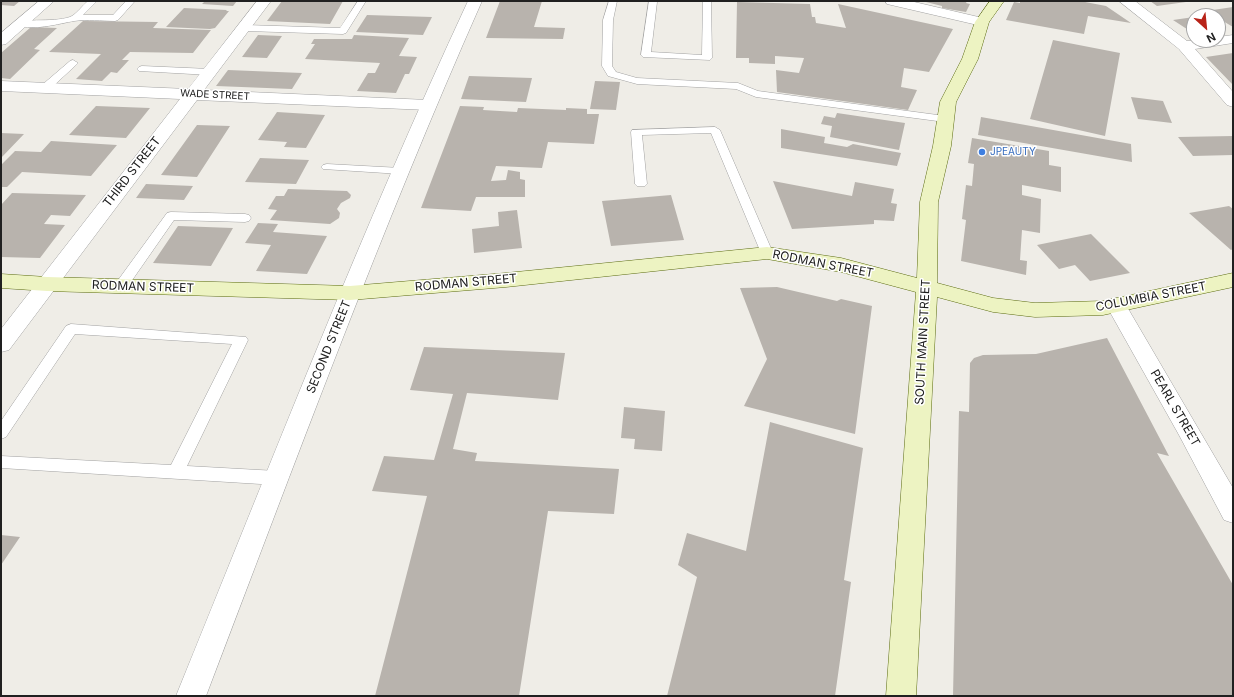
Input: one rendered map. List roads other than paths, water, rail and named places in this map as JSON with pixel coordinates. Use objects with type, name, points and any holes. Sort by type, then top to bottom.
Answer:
[{"type":"main road","name":"SOUTH MAIN STREET","points":[[901,696],[926,287],[929,202],[942,146],[948,102],[970,59],[982,22],[997,1]]},
{"type":"main road","name":"RODMAN STREET","points":[[1,281],[47,284],[350,293],[506,280],[767,253],[841,265],[926,287]]},
{"type":"main road","name":"COLUMBIA STREET","points":[[926,287],[993,305],[1035,310],[1103,308],[1233,280]]},
{"type":"street","points":[[1,41],[47,1]]},
{"type":"street","name":"THIRD STREET","points":[[1,344],[192,94],[245,28],[264,1]]},
{"type":"street","name":"SECOND STREET","points":[[191,696],[350,293],[428,105],[475,1]]},
{"type":"street","points":[[892,1],[982,22]]},
{"type":"street","points":[[1126,1],[1184,46],[1233,102]]},
{"type":"street","points":[[1184,46],[1233,39]]},
{"type":"street","name":"WADE STREET","points":[[1,86],[428,105]]},
{"type":"street","name":"PEARL STREET","points":[[1116,305],[1187,428],[1233,512]]},
{"type":"lane","points":[[75,18],[93,1]]},
{"type":"lane","points":[[21,23],[49,24],[75,18],[115,18],[131,1]]},
{"type":"lane","points":[[245,28],[343,30],[362,1]]},
{"type":"lane","points":[[613,1],[608,20],[607,66],[612,74],[637,81],[738,86],[756,94],[945,119]]},
{"type":"lane","points":[[653,2],[646,55],[707,58],[707,1]]},
{"type":"lane","points":[[46,88],[73,63]]},
{"type":"lane","points":[[142,69],[210,72]]},
{"type":"lane","points":[[641,184],[636,132],[715,130],[767,253]]},
{"type":"lane","points":[[327,167],[401,170]]},
{"type":"lane","points":[[120,286],[171,216],[245,218]]},
{"type":"lane","points":[[1,433],[71,329],[241,340],[176,472]]},
{"type":"lane","points":[[1,462],[277,478]]},
{"type":"place","name":"JPEAUTY","points":[[982,152]]}]
